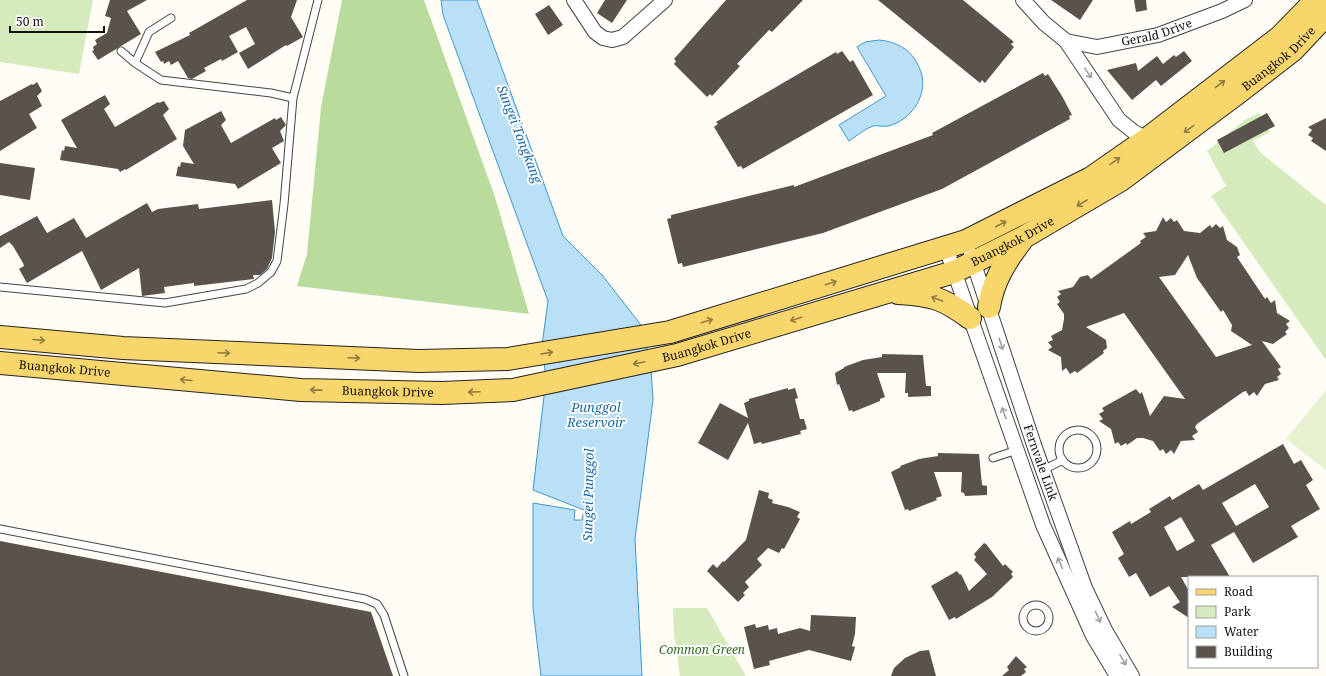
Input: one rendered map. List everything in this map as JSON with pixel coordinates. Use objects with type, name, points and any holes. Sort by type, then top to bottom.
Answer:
[{"type":"main road","name":"Buangkok Drive","points":[[0,337],[131,348],[419,361],[508,360],[670,332],[956,245],[1091,178],[1148,139],[1280,37],[1316,0]]},
{"type":"main road","name":"Buangkok Drive","points":[[0,363],[301,390],[435,393],[513,390],[677,355],[954,272],[1024,237],[1127,175],[1239,92],[1287,54],[1326,15]]},
{"type":"main road","points":[[989,307],[992,290],[1005,261],[1024,237]]},
{"type":"main road","points":[[887,292],[926,295],[950,304],[970,318]]},
{"type":"street","points":[[574,0],[595,32],[603,38],[612,40],[623,37],[665,0]]},
{"type":"street","name":"Gerald Drive","points":[[1066,41],[1097,47],[1158,35],[1221,6],[1244,0]]},
{"type":"street","name":"Gerald Drive","points":[[1025,1],[1044,23],[1066,41],[1120,120],[1134,132],[1148,139]]},
{"type":"street","name":"Fernvale Link","points":[[956,245],[974,263],[1043,470],[1085,588],[1105,630],[1132,676]]},
{"type":"street","name":"Fernvale Link","points":[[956,245],[954,272],[1043,525],[1078,606],[1093,636],[1117,676]]},
{"type":"lane","points":[[0,287],[165,303],[246,289],[258,283],[271,272],[277,261],[293,98],[318,0]]},
{"type":"lane","points":[[135,63],[149,32],[171,18]]},
{"type":"lane","points":[[121,52],[161,80],[271,93],[293,98]]},
{"type":"lane","points":[[1078,430],[1087,432],[1093,438],[1097,449],[1092,462],[1085,467],[1077,468],[1069,466],[1063,460],[1059,451],[1061,441],[1068,433],[1078,430]]},
{"type":"lane","points":[[993,458],[1017,450]]},
{"type":"lane","points":[[1043,470],[1063,460]]},
{"type":"lane","points":[[0,530],[365,599],[377,604],[384,615],[404,676]]},
{"type":"green space","points":[[0,0],[93,0],[79,74],[0,62]]},
{"type":"green space","points":[[342,0],[424,0],[495,197],[529,314],[297,286],[307,254],[321,107]]},
{"type":"green space","points":[[1259,113],[1270,132],[1253,141],[1261,153],[1326,205],[1326,360],[1211,196],[1226,186],[1207,151],[1246,119]]},
{"type":"green space","points":[[1326,390],[1326,470],[1286,439]]},
{"type":"green space","name":"Common Green","points":[[673,608],[707,608],[746,676],[680,676],[674,633]]},
{"type":"water","name":"Punggol Reservoir","points":[[441,0],[477,0],[563,236],[602,275],[641,325],[651,368],[653,400],[635,539],[642,676],[541,676],[533,608],[533,503],[575,510],[574,520],[582,520],[584,510],[533,490],[546,379],[542,345],[548,301],[443,15]]},
{"type":"water","points":[[879,40],[897,45],[912,55],[922,76],[923,86],[921,95],[912,111],[905,118],[888,126],[873,126],[849,141],[839,125],[886,96],[857,47],[865,42]]},
{"type":"building","points":[[110,0],[147,0],[127,11],[141,34],[98,60],[92,51],[94,50],[93,47],[97,44],[95,40],[107,33],[111,18],[105,16]]},
{"type":"building","points":[[247,0],[297,0],[291,17],[303,37],[287,46],[286,45],[248,69],[239,53],[255,44],[246,27],[229,36],[238,52],[222,61],[221,59],[204,68],[206,71],[192,79],[188,78],[178,61],[171,65],[169,61],[164,64],[163,61],[161,62],[155,52],[190,35],[189,33]]},
{"type":"building","points":[[605,0],[627,0],[612,23],[597,13]]},
{"type":"building","points":[[726,0],[803,0],[772,32],[769,30],[737,64],[740,66],[712,96],[710,94],[707,97],[674,64],[676,61],[674,59]]},
{"type":"building","points":[[878,0],[963,0],[1014,42],[1011,44],[1014,47],[985,83],[982,80],[980,83]]},
{"type":"building","points":[[1051,0],[1093,0],[1080,20]]},
{"type":"building","points":[[1134,0],[1146,0],[1147,10],[1136,12]]},
{"type":"building","points":[[549,5],[563,25],[548,35],[535,14]]},
{"type":"building","points":[[842,51],[850,62],[853,60],[873,95],[743,169],[741,166],[738,167],[714,127],[718,124],[716,122],[836,52],[837,54]]},
{"type":"building","points":[[1184,51],[1192,61],[1161,86],[1156,80],[1132,100],[1107,70],[1136,63],[1138,71],[1157,56],[1163,64],[1174,55],[1176,57]]},
{"type":"building","points":[[1043,73],[1045,76],[1048,74],[1062,96],[1072,115],[1069,116],[1070,119],[942,189],[823,233],[683,267],[682,263],[678,264],[667,219],[671,218],[671,215],[794,185],[794,187],[933,135],[932,133]]},
{"type":"building","points":[[37,82],[42,91],[37,96],[42,106],[29,114],[37,128],[0,151],[0,101]]},
{"type":"building","points":[[105,95],[110,104],[104,109],[115,127],[158,102],[164,101],[169,109],[163,115],[177,139],[126,170],[125,169],[120,172],[118,169],[60,160],[62,150],[64,151],[65,146],[77,148],[61,120]]},
{"type":"building","points":[[221,111],[226,120],[221,125],[231,143],[275,118],[276,120],[281,117],[286,125],[280,131],[284,141],[272,148],[281,163],[238,189],[235,184],[176,176],[178,166],[180,167],[181,162],[194,164],[183,146],[185,130]]},
{"type":"building","points":[[1267,113],[1275,126],[1224,153],[1217,140]]},
{"type":"building","points":[[1326,118],[1326,151],[1311,141],[1313,138],[1308,135],[1312,130],[1308,127]]},
{"type":"building","points":[[0,163],[35,168],[30,200],[0,195]]},
{"type":"building","points":[[272,200],[275,232],[272,258],[267,269],[260,275],[253,275],[254,279],[194,286],[194,283],[164,287],[165,293],[142,296],[139,268],[101,290],[82,251],[27,283],[19,269],[24,266],[23,263],[13,246],[9,242],[0,248],[0,236],[37,216],[47,233],[74,218],[86,238],[147,203],[152,212],[158,209],[198,204],[199,209]]},
{"type":"building","points":[[1163,217],[1166,222],[1171,218],[1174,222],[1177,220],[1184,231],[1200,233],[1210,225],[1212,228],[1216,224],[1220,228],[1223,226],[1227,240],[1237,247],[1240,255],[1237,257],[1265,299],[1267,297],[1271,303],[1275,300],[1277,313],[1290,321],[1286,324],[1289,328],[1285,332],[1287,334],[1273,344],[1262,341],[1281,367],[1278,369],[1281,374],[1277,377],[1279,380],[1265,384],[1257,396],[1254,392],[1249,396],[1246,391],[1243,392],[1197,424],[1195,427],[1198,432],[1192,436],[1195,440],[1181,441],[1174,454],[1171,450],[1166,454],[1163,449],[1160,451],[1153,441],[1143,438],[1137,438],[1127,445],[1126,443],[1121,446],[1118,442],[1115,444],[1111,429],[1099,421],[1103,419],[1099,414],[1104,411],[1102,408],[1136,389],[1140,394],[1142,392],[1150,416],[1164,396],[1185,399],[1124,313],[1086,327],[1106,340],[1107,348],[1103,351],[1104,353],[1077,373],[1075,371],[1070,374],[1066,368],[1062,371],[1061,357],[1048,350],[1052,347],[1048,342],[1053,340],[1051,336],[1062,330],[1064,319],[1064,314],[1057,304],[1060,302],[1057,297],[1061,294],[1058,291],[1073,287],[1080,277],[1088,275],[1091,279],[1141,243],[1140,241],[1146,237],[1143,233],[1156,231]],"holes":[[[1188,255],[1197,278],[1221,312],[1223,310],[1232,325],[1231,331],[1252,345],[1216,357],[1159,277],[1175,275]]]},
{"type":"building","points":[[882,354],[923,355],[926,386],[931,386],[931,396],[908,397],[908,393],[905,393],[906,373],[877,373],[885,397],[880,399],[880,401],[853,412],[852,410],[849,411],[839,384],[837,385],[835,373],[844,367],[863,360],[882,357]]},
{"type":"building","points":[[788,388],[788,390],[795,388],[798,398],[795,399],[800,419],[804,419],[807,429],[800,431],[801,434],[762,444],[761,442],[754,444],[748,423],[728,460],[698,443],[720,403],[748,418],[744,403],[749,401],[749,399]]},
{"type":"building","points":[[1283,444],[1294,464],[1301,460],[1313,480],[1306,485],[1320,509],[1291,526],[1298,537],[1253,563],[1234,532],[1211,545],[1229,576],[1181,577],[1188,589],[1188,617],[1172,607],[1180,602],[1169,586],[1150,597],[1136,573],[1129,577],[1118,558],[1124,554],[1112,532],[1130,521],[1131,524],[1151,512],[1149,509],[1170,496],[1172,500],[1199,484],[1203,490]],"holes":[[[1255,484],[1269,507],[1236,526],[1222,503]],[[1181,517],[1195,541],[1177,551],[1164,527]]]},
{"type":"building","points":[[938,453],[979,454],[982,485],[987,486],[987,495],[965,496],[964,493],[961,492],[962,472],[934,472],[942,496],[936,498],[937,500],[909,511],[908,509],[905,510],[891,472],[901,467],[900,466],[919,459],[938,456]]},
{"type":"building","points":[[759,490],[769,493],[768,498],[773,500],[772,503],[800,512],[797,517],[800,519],[784,549],[782,548],[779,553],[768,548],[757,559],[762,565],[745,582],[749,587],[743,593],[745,595],[738,602],[707,571],[713,564],[717,568],[746,540]]},
{"type":"building","points":[[0,541],[371,612],[393,676],[0,676]]},
{"type":"building","points":[[984,543],[1003,566],[1005,564],[1013,572],[1011,574],[1013,577],[992,597],[956,619],[955,617],[949,620],[931,586],[957,571],[960,575],[961,574],[969,591],[987,574],[974,560],[976,557],[974,554]]},
{"type":"building","points":[[811,615],[856,617],[855,634],[852,646],[855,647],[851,661],[809,650],[769,661],[770,665],[754,669],[744,627],[755,624],[756,628],[768,625],[769,630],[777,628],[778,634],[800,628],[810,631]]},
{"type":"building","points":[[929,650],[936,676],[891,676],[894,668],[905,658],[920,651]]},
{"type":"building","points":[[1016,656],[1027,667],[1024,669],[1026,672],[1021,676],[1002,676],[1009,670],[1007,667]]},
{"type":"water label","name":"Sungei Tongkang","points":[[520,134]]},
{"type":"water label","name":"Sungei Punggol","points":[[588,495]]}]
